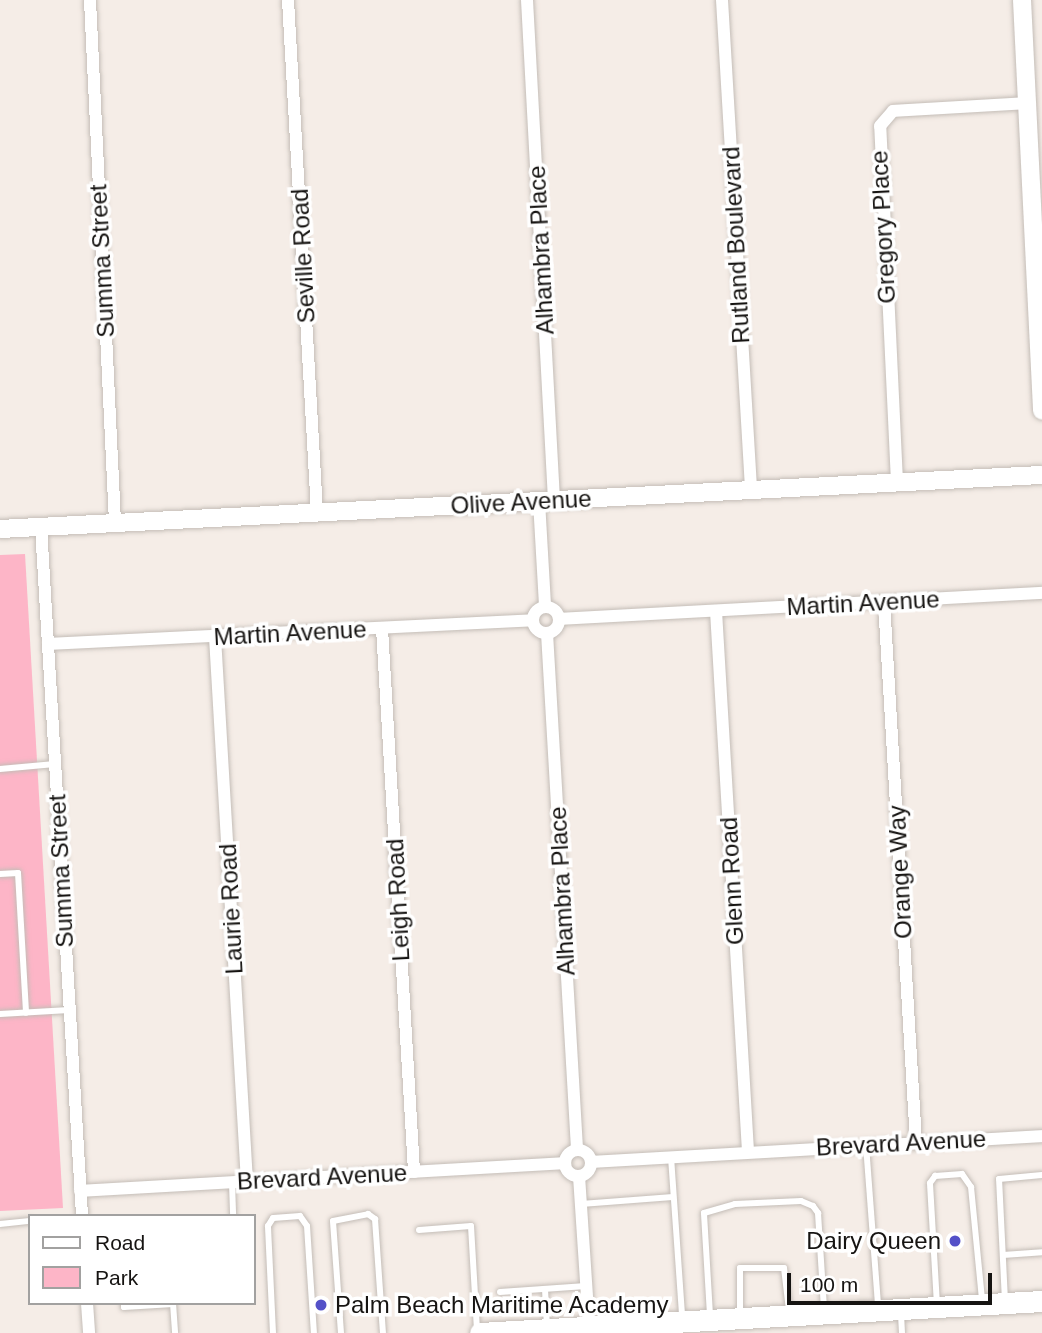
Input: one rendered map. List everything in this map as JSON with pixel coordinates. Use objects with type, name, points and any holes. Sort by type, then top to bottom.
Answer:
[{"type":"main road","points":[[479,1333],[547,1329],[589,1331],[710,1320],[1042,1301]]},
{"type":"street","name":"Summa Street","points":[[90,0],[115,522]]},
{"type":"street","name":"Seville Road","points":[[288,0],[317,512]]},
{"type":"street","name":"Alhambra Place","points":[[527,0],[546,500],[545,606]]},
{"type":"street","name":"Rutland Boulevard","points":[[722,0],[751,490]]},
{"type":"street","points":[[1022,0],[1042,411]]},
{"type":"street","name":"Gregory Place","points":[[897,482],[880,126],[893,111],[1027,103]]},
{"type":"street","name":"Olive Avenue","points":[[0,529],[1042,475]]},
{"type":"street","name":"Summa Street","points":[[41,527],[82,1214]]},
{"type":"street","name":"Martin Avenue","points":[[559,619],[1042,593]]},
{"type":"street","name":"Orange Way","points":[[884,602],[916,1142]]},
{"type":"street","points":[[545,606],[556,611],[559,619],[554,630],[547,633],[537,630],[532,620],[534,612],[545,606]]},
{"type":"street","name":"Glenn Road","points":[[716,611],[748,1152]]},
{"type":"street","name":"Martin Avenue","points":[[48,644],[532,620]]},
{"type":"street","name":"Leigh Road","points":[[382,628],[414,1172]]},
{"type":"street","name":"Alhambra Place","points":[[547,633],[577,1149]]},
{"type":"street","name":"Laurie Road","points":[[215,637],[247,1182]]},
{"type":"street","name":"Brevard Avenue","points":[[592,1162],[1042,1136]]},
{"type":"street","points":[[577,1149],[588,1154],[592,1162],[587,1173],[579,1176],[567,1171],[565,1163],[570,1152],[577,1149]]},
{"type":"street","name":"Brevard Avenue","points":[[80,1191],[565,1163]]},
{"type":"street","points":[[579,1176],[589,1331]]},
{"type":"street","points":[[87,1305],[89,1333]]},
{"type":"lane","points":[[0,769],[55,764]]},
{"type":"lane","points":[[0,874],[18,873],[26,1013]]},
{"type":"lane","points":[[0,1014],[69,1010]]},
{"type":"lane","points":[[866,1145],[878,1311]]},
{"type":"lane","points":[[671,1157],[683,1322]]},
{"type":"lane","points":[[937,1307],[930,1183],[935,1176],[962,1174],[971,1187],[983,1305]]},
{"type":"lane","points":[[1005,1303],[999,1179],[1042,1175]]},
{"type":"lane","points":[[232,1183],[233,1214]]},
{"type":"lane","points":[[581,1204],[674,1197]]},
{"type":"lane","points":[[710,1320],[704,1213],[735,1204],[801,1201],[813,1206],[818,1213],[824,1314]]},
{"type":"lane","points":[[341,1333],[333,1220],[368,1214],[375,1219],[383,1333]]},
{"type":"lane","points":[[273,1333],[268,1226],[273,1218],[300,1216],[307,1226],[314,1333]]},
{"type":"lane","points":[[0,1224],[28,1221]]},
{"type":"lane","points":[[419,1230],[471,1226],[479,1333]]},
{"type":"lane","points":[[1003,1255],[1042,1252]]},
{"type":"lane","points":[[741,1318],[738,1270],[780,1266],[786,1271],[789,1315]]},
{"type":"lane","points":[[500,1292],[586,1286]]},
{"type":"lane","points":[[545,1289],[547,1329]]},
{"type":"lane","points":[[124,1305],[148,1305]]},
{"type":"lane","points":[[173,1305],[175,1333]]},
{"type":"lane","points":[[900,1310],[902,1333]]},
{"type":"green space","points":[[25,554],[63,1208],[0,1211],[0,555]]},
{"type":"place","name":"Dairy Queen","points":[[955,1241]]},
{"type":"place","name":"Palm Beach Maritime Academy","points":[[321,1305]]}]
